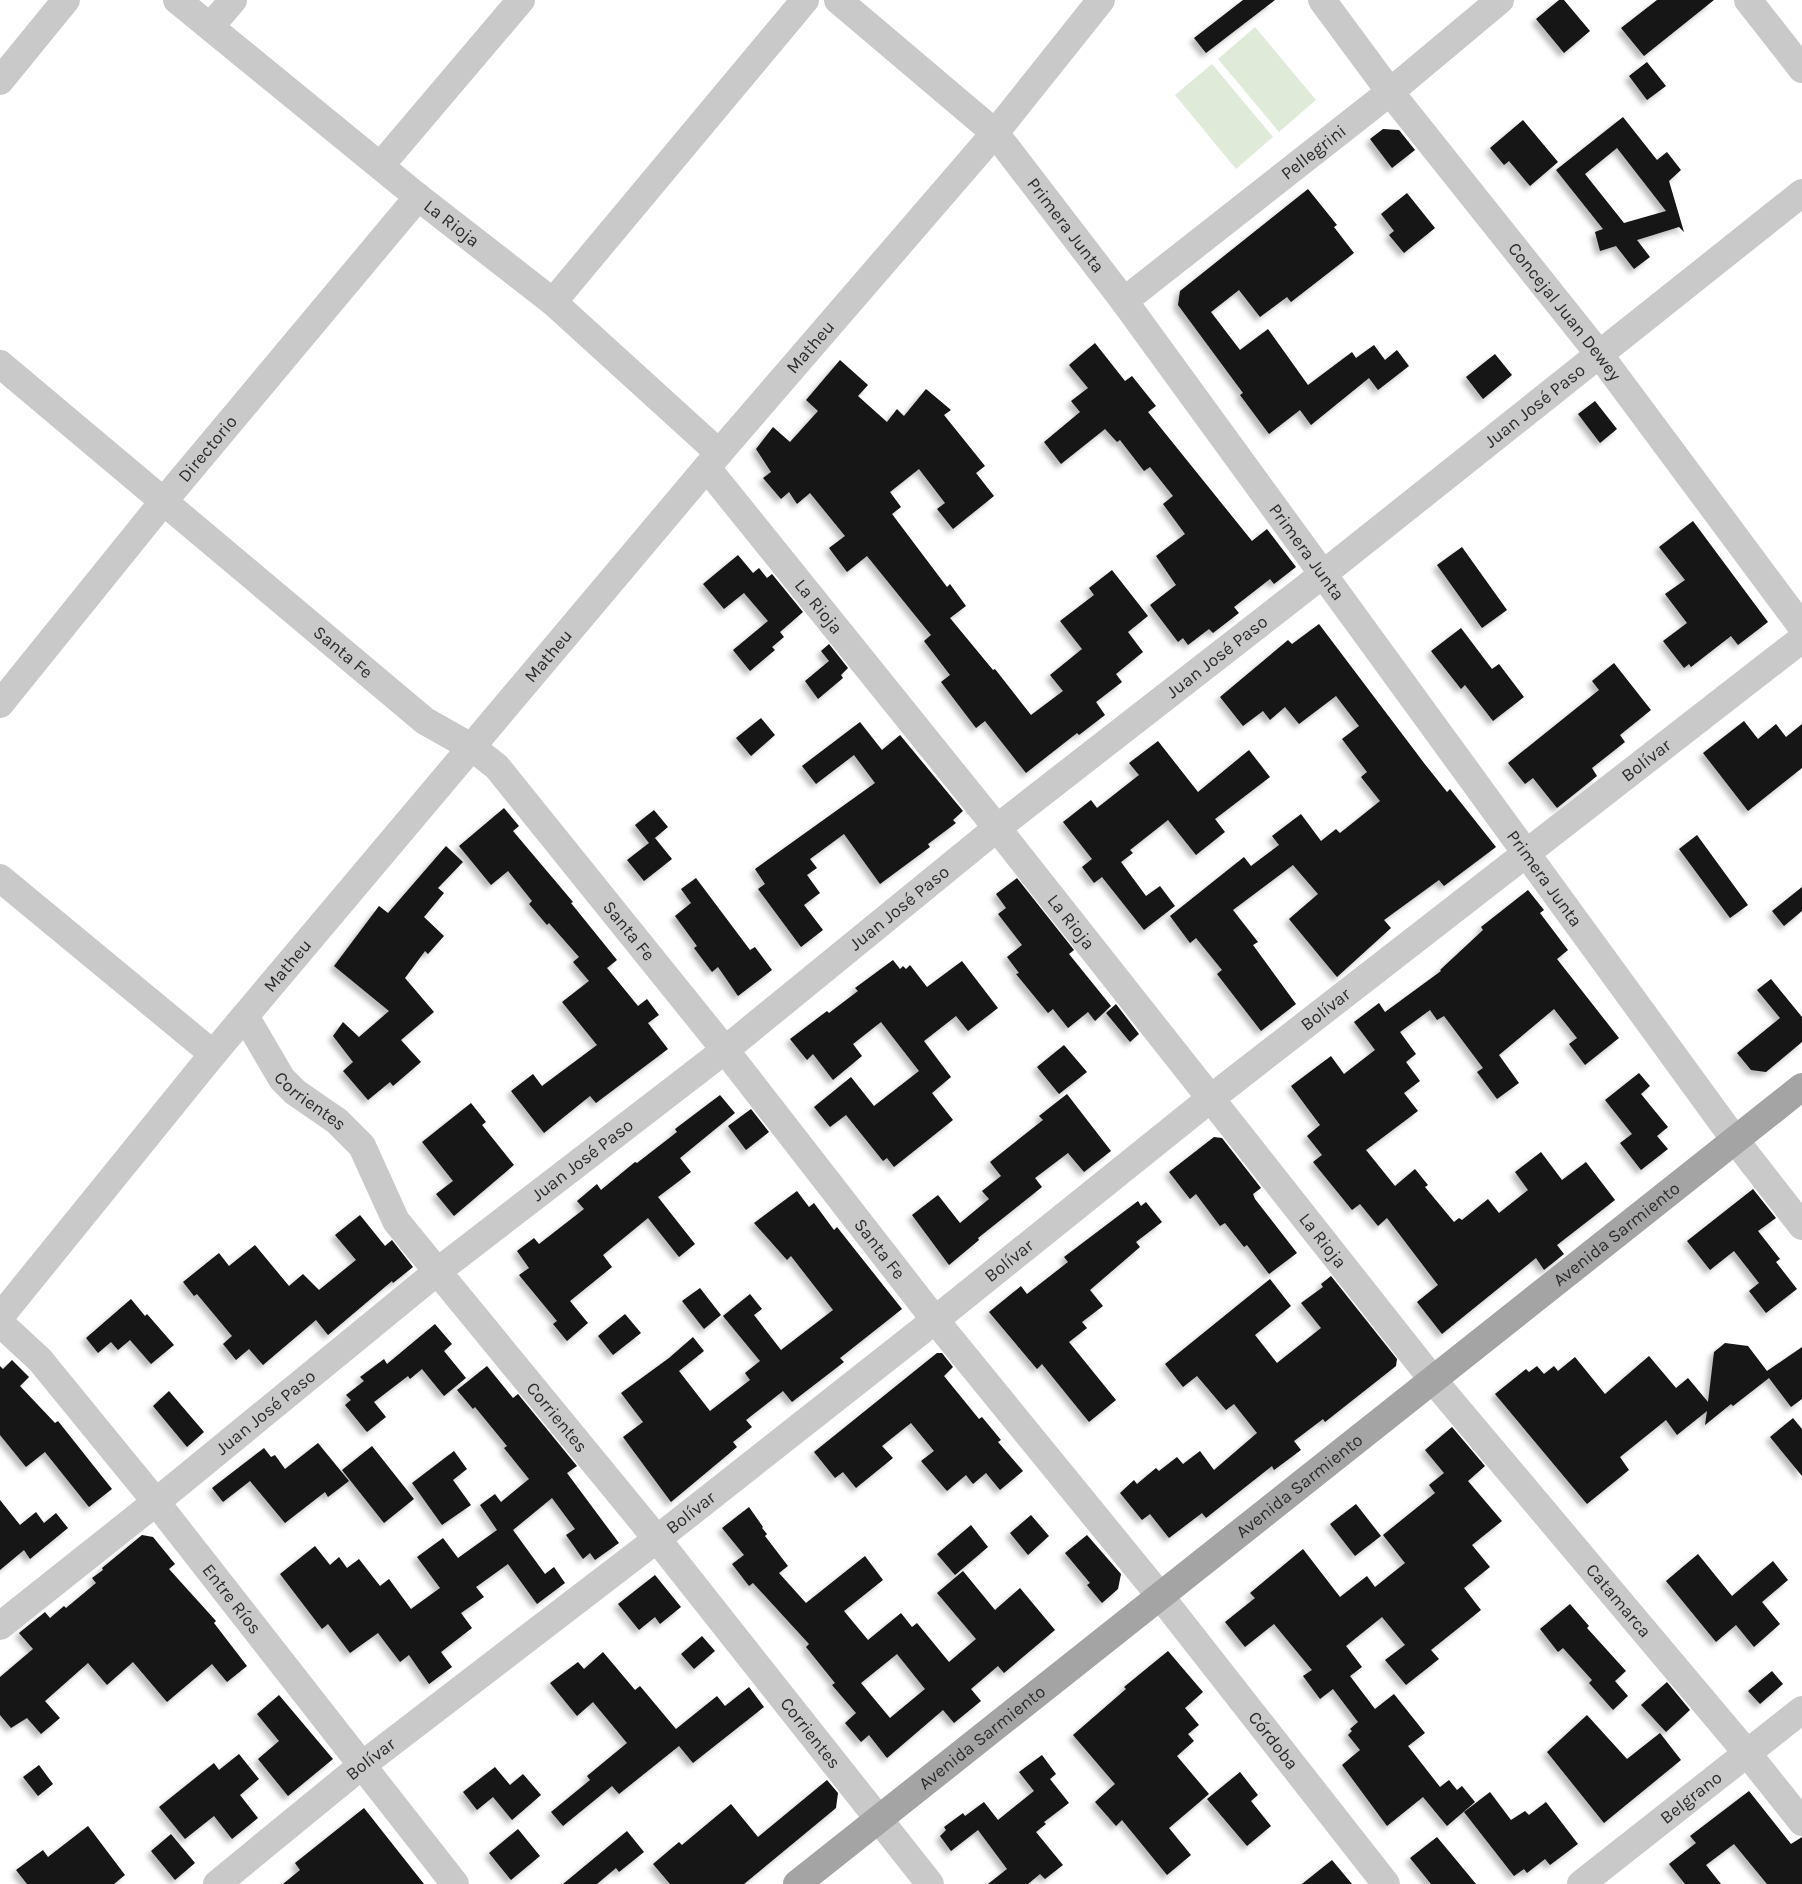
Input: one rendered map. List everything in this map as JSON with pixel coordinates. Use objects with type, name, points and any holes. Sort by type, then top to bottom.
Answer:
[{"type":"main road","name":"Avenida Sarmiento","points":[[797,1884],[1802,1087]]},
{"type":"street","points":[[0,80],[66,0]]},
{"type":"street","name":"La Rioja","points":[[177,0],[418,197],[553,302],[713,461],[997,828],[1434,1380]]},
{"type":"street","points":[[211,26],[232,0]]},
{"type":"street","points":[[381,165],[521,0]]},
{"type":"street","points":[[553,302],[805,0]]},
{"type":"street","name":"Primera Junta","points":[[838,0],[996,134],[1124,301],[1735,1140],[1802,1226]]},
{"type":"street","name":"Matheu","points":[[0,1316],[245,1016],[473,748],[713,461],[996,134],[1100,0]]},
{"type":"street","name":"Concejal Juan Dewey","points":[[1322,0],[1390,92],[1599,354],[1802,627]]},
{"type":"street","name":"Pellegrini","points":[[1124,301],[1390,92],[1500,0]]},
{"type":"street","points":[[1748,0],[1802,69]]},
{"type":"street","name":"Juan José Paso","points":[[0,1626],[156,1502],[438,1271],[725,1050],[997,828],[1322,575],[1802,193]]},
{"type":"street","name":"Directorio","points":[[0,704],[163,502],[418,197]]},
{"type":"street","name":"Santa Fe","points":[[0,364],[425,721],[473,748],[497,767],[725,1050],[935,1320],[1161,1597]]},
{"type":"street","name":"Bolívar","points":[[217,1884],[361,1766],[657,1539],[935,1320],[1210,1099],[1802,639]]},
{"type":"street","points":[[0,878],[213,1054]]},
{"type":"street","name":"Corrientes","points":[[245,1016],[282,1079],[295,1092],[337,1121],[362,1146],[396,1221],[657,1539],[930,1884]]},
{"type":"street","name":"Entre Ríos","points":[[0,1323],[40,1360],[156,1502],[455,1884]]},
{"type":"street","name":"Catamarca","points":[[1434,1380],[1747,1753],[1802,1822]]},
{"type":"street","name":"Córdoba","points":[[1161,1597],[1386,1884]]},
{"type":"street","name":"Belgrano","points":[[1581,1884],[1802,1710]]},
{"type":"green space","points":[[1255,27],[1316,100],[1279,132],[1218,59]]},
{"type":"green space","points":[[1212,64],[1273,137],[1236,169],[1175,95]]},
{"type":"building","points":[[1243,0],[1275,0],[1206,53],[1194,38]]},
{"type":"building","points":[[1559,0],[1564,0],[1590,31],[1564,53],[1536,19]]},
{"type":"building","points":[[1657,0],[1714,0],[1644,56],[1621,28]]},
{"type":"building","points":[[1647,62],[1666,86],[1647,100],[1629,76]]},
{"type":"building","points":[[1623,117],[1657,160],[1667,152],[1681,170],[1669,181],[1684,232],[1679,227],[1637,240],[1650,257],[1634,269],[1616,246],[1600,251],[1595,232],[1603,229],[1556,170]],"holes":[[[1617,148],[1666,211],[1624,223],[1585,174]]]},
{"type":"building","points":[[1523,120],[1558,162],[1530,186],[1509,161],[1504,165],[1490,148]]},
{"type":"building","points":[[1383,129],[1399,130],[1415,150],[1392,168],[1370,139]]},
{"type":"building","points":[[1308,189],[1337,225],[1334,227],[1354,253],[1291,302],[1287,297],[1260,317],[1239,290],[1211,312],[1240,350],[1268,329],[1308,385],[1352,352],[1356,358],[1374,345],[1385,360],[1397,350],[1409,366],[1378,390],[1369,378],[1311,425],[1300,410],[1269,434],[1240,395],[1243,393],[1178,305],[1180,291]]},
{"type":"building","points":[[1407,193],[1435,228],[1404,253],[1389,235],[1394,231],[1381,214]]},
{"type":"building","points":[[1095,343],[1125,381],[1132,376],[1156,406],[1148,412],[1252,541],[1267,529],[1296,567],[1274,584],[1270,579],[1234,607],[1239,613],[1213,633],[1209,629],[1188,645],[1183,638],[1178,642],[1150,605],[1176,585],[1156,556],[1185,534],[1163,504],[1173,496],[1150,467],[1144,471],[1120,440],[1117,442],[1105,429],[1061,464],[1044,442],[1080,412],[1071,401],[1088,388],[1069,365]]},
{"type":"building","points":[[1495,354],[1512,375],[1483,399],[1466,377]]},
{"type":"building","points":[[840,360],[868,385],[858,396],[887,422],[897,409],[904,416],[926,389],[951,410],[944,415],[985,466],[976,473],[994,496],[953,529],[937,509],[945,503],[919,469],[890,492],[901,507],[892,514],[947,587],[950,584],[966,606],[950,618],[993,670],[995,669],[1031,715],[1063,691],[1050,675],[1082,649],[1060,621],[1094,595],[1089,588],[1112,570],[1148,616],[1128,632],[1143,652],[1116,674],[1122,682],[1096,702],[1105,715],[1079,735],[1077,733],[1026,773],[985,721],[976,728],[941,682],[950,675],[924,641],[931,635],[867,556],[847,572],[829,548],[845,536],[810,493],[797,504],[789,492],[781,499],[763,478],[771,472],[756,449],[773,427],[790,442],[818,411],[806,400]]},
{"type":"building","points":[[1595,401],[1617,429],[1600,443],[1578,414]]},
{"type":"building","points":[[1693,521],[1768,622],[1738,645],[1731,636],[1691,667],[1689,664],[1684,668],[1663,641],[1687,623],[1665,594],[1685,580],[1659,547]]},
{"type":"building","points":[[1462,547],[1507,610],[1482,628],[1437,565]]},
{"type":"building","points":[[738,555],[753,573],[759,568],[767,578],[772,574],[803,612],[780,632],[784,637],[772,647],[775,650],[750,671],[733,650],[768,621],[744,593],[724,609],[703,584]]},
{"type":"building","points":[[1319,624],[1447,792],[1450,789],[1496,847],[1444,886],[1439,880],[1384,920],[1391,928],[1337,977],[1289,919],[1318,894],[1293,865],[1233,910],[1258,942],[1253,945],[1296,1004],[1261,1031],[1217,974],[1222,970],[1196,938],[1190,943],[1170,916],[1244,857],[1251,866],[1279,845],[1272,836],[1301,814],[1321,841],[1336,829],[1340,833],[1380,801],[1361,777],[1367,772],[1342,739],[1359,726],[1336,696],[1299,724],[1285,707],[1270,720],[1263,711],[1243,726],[1220,697],[1288,640],[1292,644]]},
{"type":"building","points":[[1461,628],[1492,669],[1499,664],[1524,697],[1493,721],[1465,685],[1461,689],[1431,651]]},
{"type":"building","points":[[829,644],[848,668],[841,675],[843,678],[818,699],[805,681],[829,661],[821,651]]},
{"type":"building","points":[[1614,663],[1651,710],[1620,735],[1625,742],[1592,768],[1597,776],[1557,808],[1533,778],[1525,784],[1508,763],[1599,690],[1592,681]]},
{"type":"building","points":[[761,718],[775,735],[751,756],[736,738]]},
{"type":"building","points":[[1744,721],[1758,739],[1776,724],[1786,737],[1802,724],[1802,768],[1748,811],[1703,753]]},
{"type":"building","points":[[860,722],[882,750],[900,735],[963,811],[953,820],[956,823],[928,844],[930,847],[880,884],[844,834],[810,859],[817,868],[807,875],[820,893],[804,905],[823,930],[801,947],[758,889],[765,884],[755,869],[875,783],[854,755],[816,784],[802,766]]},
{"type":"building","points":[[1158,741],[1198,792],[1249,750],[1270,777],[1215,819],[1225,832],[1196,855],[1168,820],[1130,850],[1133,853],[1121,862],[1146,896],[1160,886],[1175,906],[1144,930],[1102,877],[1094,883],[1082,867],[1092,859],[1063,822],[1091,800],[1097,808],[1139,775],[1129,763]]},
{"type":"building","points":[[504,808],[519,826],[513,831],[573,902],[571,903],[617,960],[607,968],[638,1006],[647,999],[659,1015],[648,1023],[668,1049],[596,1103],[590,1096],[544,1133],[511,1091],[533,1074],[542,1086],[597,1045],[562,1002],[589,981],[573,962],[579,957],[549,923],[547,925],[529,904],[532,901],[508,871],[491,885],[459,846]]},
{"type":"building","points":[[654,810],[668,827],[650,842],[655,838],[672,859],[644,881],[627,860],[649,843],[635,825]]},
{"type":"building","points":[[1697,835],[1748,905],[1730,918],[1679,849]]},
{"type":"building","points":[[446,846],[463,862],[438,888],[444,893],[424,917],[444,936],[428,954],[425,951],[405,978],[434,1012],[401,1040],[421,1062],[393,1086],[390,1082],[368,1100],[343,1071],[353,1062],[333,1036],[343,1022],[359,1037],[389,1011],[334,966],[379,906],[388,913]]},
{"type":"building","points":[[696,878],[750,950],[755,947],[772,970],[738,996],[718,967],[712,972],[694,948],[697,946],[675,916],[691,903],[681,889]]},
{"type":"building","points":[[1017,878],[1074,950],[1069,954],[1111,1006],[1095,1021],[1088,1012],[1068,1028],[1053,1009],[1048,1013],[1016,974],[1019,973],[1007,957],[1022,945],[998,914],[1006,908],[996,894]]},
{"type":"building","points":[[1802,887],[1802,911],[1784,926],[1772,911]]},
{"type":"building","points":[[1528,890],[1544,910],[1540,913],[1568,950],[1557,959],[1619,1038],[1585,1065],[1569,1044],[1577,1038],[1554,1009],[1499,1055],[1519,1083],[1497,1099],[1477,1072],[1483,1068],[1444,1016],[1437,1020],[1430,1010],[1400,1032],[1416,1054],[1406,1062],[1420,1081],[1404,1093],[1418,1111],[1366,1150],[1395,1186],[1415,1169],[1428,1185],[1425,1187],[1454,1222],[1459,1218],[1462,1220],[1488,1199],[1499,1213],[1528,1190],[1515,1172],[1541,1152],[1562,1180],[1586,1162],[1615,1200],[1557,1245],[1564,1254],[1544,1270],[1536,1258],[1442,1334],[1417,1302],[1438,1285],[1387,1218],[1378,1226],[1360,1204],[1352,1210],[1313,1162],[1322,1155],[1307,1136],[1320,1125],[1291,1086],[1331,1056],[1344,1074],[1375,1050],[1354,1022],[1379,1003],[1385,1012],[1441,971],[1483,930],[1481,927]]},
{"type":"building","points":[[893,960],[900,969],[903,966],[906,969],[910,965],[927,987],[962,961],[998,1008],[968,1031],[956,1016],[924,1041],[951,1077],[932,1093],[953,1120],[894,1167],[887,1158],[883,1161],[846,1115],[830,1127],[814,1107],[851,1077],[874,1106],[919,1071],[881,1022],[853,1044],[862,1056],[833,1080],[813,1054],[807,1060],[790,1039],[827,1011],[829,1013],[858,991],[855,988]]},
{"type":"building","points":[[1771,979],[1802,1017],[1802,1042],[1766,1072],[1751,1070],[1737,1053],[1780,1018],[1757,990]]},
{"type":"building","points":[[1116,1004],[1139,1034],[1130,1042],[1106,1013]]},
{"type":"building","points":[[1064,1045],[1087,1072],[1059,1094],[1037,1067]]},
{"type":"building","points":[[1639,1073],[1650,1086],[1641,1094],[1668,1127],[1657,1136],[1668,1149],[1641,1170],[1620,1143],[1632,1134],[1605,1100]]},
{"type":"building","points":[[1067,1094],[1111,1151],[1084,1172],[1068,1153],[1035,1178],[1042,1187],[978,1238],[979,1240],[949,1265],[912,1215],[938,1195],[960,1223],[989,1199],[982,1191],[1001,1176],[990,1162],[1043,1120],[1039,1116]]},
{"type":"building","points":[[720,1095],[735,1113],[680,1158],[691,1172],[658,1197],[695,1244],[679,1257],[648,1218],[603,1255],[612,1267],[570,1301],[588,1323],[567,1341],[553,1324],[557,1321],[519,1275],[529,1268],[517,1251],[534,1238],[539,1244],[584,1209],[577,1201],[597,1184],[601,1190],[635,1162],[637,1163],[677,1132],[675,1129]]},
{"type":"building","points":[[471,1103],[486,1122],[482,1125],[514,1165],[454,1216],[436,1194],[453,1181],[422,1142]]},
{"type":"building","points":[[751,1109],[769,1132],[746,1150],[728,1126]]},
{"type":"building","points":[[1214,1137],[1222,1138],[1261,1188],[1253,1194],[1255,1199],[1297,1253],[1269,1274],[1247,1245],[1244,1247],[1225,1223],[1220,1226],[1196,1194],[1190,1199],[1169,1172]]},
{"type":"building","points":[[1753,1189],[1776,1218],[1758,1231],[1780,1259],[1776,1262],[1797,1289],[1766,1313],[1749,1291],[1759,1283],[1734,1251],[1710,1270],[1687,1241]]},
{"type":"building","points":[[797,1191],[809,1207],[814,1203],[834,1230],[837,1227],[902,1309],[840,1358],[844,1362],[792,1402],[783,1391],[746,1420],[752,1427],[733,1442],[737,1447],[671,1502],[623,1437],[643,1422],[621,1393],[669,1358],[693,1337],[704,1351],[679,1371],[710,1411],[750,1380],[745,1373],[760,1361],[723,1316],[750,1294],[762,1309],[754,1315],[781,1350],[833,1310],[791,1256],[787,1260],[754,1223]]},
{"type":"building","points":[[1138,1201],[1141,1206],[1146,1202],[1162,1222],[1136,1242],[1140,1247],[1090,1290],[1103,1306],[1082,1322],[1087,1328],[1069,1342],[1116,1400],[1089,1422],[1042,1364],[1037,1369],[989,1312],[1021,1286],[1027,1294],[1068,1262],[1064,1257]]},
{"type":"building","points":[[360,1215],[385,1246],[392,1240],[413,1267],[393,1283],[392,1281],[328,1335],[316,1320],[263,1365],[249,1349],[236,1360],[223,1344],[232,1336],[197,1294],[194,1296],[183,1282],[219,1253],[229,1266],[255,1245],[289,1286],[303,1274],[319,1290],[356,1260],[335,1235]]},
{"type":"building","points":[[1331,1276],[1397,1359],[1396,1366],[1325,1422],[1323,1419],[1294,1441],[1301,1450],[1274,1470],[1272,1466],[1206,1518],[1202,1513],[1169,1538],[1150,1514],[1142,1520],[1120,1493],[1134,1480],[1137,1484],[1156,1468],[1159,1471],[1177,1457],[1183,1464],[1200,1451],[1214,1470],[1257,1433],[1234,1404],[1226,1410],[1197,1376],[1183,1387],[1165,1364],[1270,1279],[1291,1306],[1255,1335],[1277,1363],[1321,1328],[1301,1303],[1323,1287],[1321,1284]]},
{"type":"building","points":[[700,1288],[721,1315],[704,1329],[682,1301]]},
{"type":"building","points":[[131,1299],[174,1345],[151,1364],[130,1340],[118,1350],[111,1342],[98,1353],[86,1338]]},
{"type":"building","points":[[625,1314],[641,1333],[613,1355],[598,1336]]},
{"type":"building","points":[[435,1324],[452,1344],[444,1351],[466,1378],[444,1396],[422,1369],[410,1379],[408,1376],[374,1402],[386,1417],[367,1432],[345,1405],[351,1400],[346,1395],[364,1381],[360,1377],[384,1359],[387,1364]]},
{"type":"building","points":[[1725,1343],[1748,1346],[1767,1371],[1802,1347],[1802,1399],[1791,1407],[1769,1378],[1733,1406],[1731,1404],[1705,1425],[1707,1411],[1677,1435],[1666,1420],[1620,1457],[1629,1470],[1587,1504],[1495,1394],[1526,1369],[1529,1372],[1537,1366],[1544,1374],[1554,1366],[1558,1371],[1575,1357],[1605,1394],[1649,1356],[1676,1388],[1688,1378],[1708,1402],[1714,1352]]},
{"type":"building","points":[[937,1353],[942,1353],[953,1367],[944,1376],[979,1419],[982,1417],[1001,1440],[998,1442],[1023,1471],[1000,1490],[986,1473],[973,1484],[966,1475],[947,1491],[921,1461],[934,1451],[911,1423],[882,1446],[893,1458],[856,1488],[843,1472],[835,1478],[814,1452]]},
{"type":"building","points":[[12,1360],[29,1377],[20,1386],[55,1423],[58,1421],[112,1489],[89,1507],[45,1452],[26,1467],[0,1435],[0,1366],[3,1369]]},
{"type":"building","points":[[487,1366],[513,1398],[518,1394],[577,1466],[567,1473],[619,1543],[595,1560],[590,1553],[583,1559],[566,1535],[575,1529],[552,1498],[513,1530],[545,1574],[554,1567],[565,1583],[537,1604],[508,1564],[476,1587],[484,1597],[461,1613],[472,1628],[441,1652],[452,1667],[429,1684],[409,1655],[400,1662],[378,1633],[350,1653],[328,1624],[322,1629],[280,1574],[315,1546],[330,1565],[339,1557],[347,1568],[359,1559],[380,1586],[389,1579],[411,1609],[440,1588],[417,1557],[443,1538],[458,1558],[497,1530],[480,1505],[495,1494],[501,1502],[529,1479],[504,1448],[507,1446],[475,1407],[473,1409],[457,1390]]},
{"type":"building","points":[[169,1391],[204,1432],[187,1447],[153,1406]]},
{"type":"building","points":[[1793,1418],[1802,1429],[1802,1476],[1770,1437]]},
{"type":"building","points":[[1452,1427],[1485,1466],[1468,1481],[1502,1521],[1472,1545],[1490,1567],[1464,1588],[1481,1610],[1431,1650],[1439,1659],[1406,1685],[1385,1660],[1405,1645],[1382,1617],[1346,1646],[1362,1667],[1350,1676],[1375,1709],[1394,1694],[1425,1733],[1408,1746],[1440,1787],[1449,1780],[1457,1790],[1462,1786],[1475,1802],[1447,1826],[1423,1797],[1387,1826],[1342,1765],[1360,1750],[1348,1735],[1352,1731],[1350,1729],[1358,1722],[1333,1689],[1320,1699],[1303,1676],[1312,1670],[1274,1624],[1245,1647],[1225,1622],[1255,1598],[1250,1593],[1303,1549],[1340,1597],[1367,1576],[1375,1587],[1405,1563],[1383,1535],[1435,1493],[1429,1485],[1444,1473],[1425,1450]]},
{"type":"building","points":[[318,1443],[349,1481],[328,1497],[325,1492],[285,1523],[250,1481],[223,1502],[212,1488],[264,1448],[271,1457],[275,1455],[285,1469]]},
{"type":"building","points":[[372,1446],[414,1499],[384,1523],[342,1470]]},
{"type":"building","points":[[454,1451],[467,1469],[453,1480],[471,1505],[442,1525],[412,1483]]},
{"type":"building","points":[[0,1500],[20,1525],[36,1512],[44,1523],[56,1513],[68,1528],[30,1559],[24,1550],[0,1570]]},
{"type":"building","points":[[1356,1504],[1381,1536],[1355,1556],[1330,1524]]},
{"type":"building","points":[[749,1507],[767,1534],[765,1536],[788,1566],[779,1573],[806,1603],[865,1556],[883,1580],[844,1611],[868,1640],[901,1613],[912,1627],[917,1623],[949,1662],[976,1639],[937,1593],[963,1571],[995,1610],[1020,1588],[1055,1630],[1004,1673],[998,1666],[971,1689],[981,1701],[954,1723],[943,1710],[887,1758],[869,1735],[861,1742],[845,1723],[856,1713],[832,1685],[835,1683],[806,1647],[809,1644],[753,1583],[749,1586],[732,1564],[744,1555],[722,1528]],"holes":[[[897,1654],[925,1689],[890,1718],[861,1683]]]},
{"type":"building","points":[[1031,1515],[1049,1536],[1028,1555],[1010,1533]]},
{"type":"building","points":[[971,1525],[988,1547],[955,1575],[937,1554]]},
{"type":"building","points":[[142,1535],[153,1537],[175,1564],[169,1569],[216,1621],[214,1623],[247,1666],[227,1682],[212,1664],[167,1702],[133,1662],[107,1685],[88,1663],[45,1701],[60,1718],[41,1734],[27,1718],[11,1728],[0,1715],[0,1677],[33,1649],[19,1633],[45,1612],[50,1618],[64,1606],[66,1608],[96,1583],[92,1578],[103,1570],[102,1568]]},
{"type":"building","points":[[1087,1535],[1121,1574],[1118,1589],[1102,1603],[1087,1585],[1090,1583],[1065,1553]]},
{"type":"building","points":[[1698,1554],[1732,1596],[1773,1561],[1788,1580],[1762,1602],[1780,1624],[1754,1647],[1736,1625],[1716,1642],[1666,1581]]},
{"type":"building","points":[[655,1575],[681,1607],[660,1624],[655,1617],[639,1630],[618,1604]]},
{"type":"building","points":[[1570,1604],[1589,1626],[1587,1628],[1626,1671],[1615,1681],[1628,1696],[1613,1710],[1589,1683],[1592,1680],[1563,1648],[1558,1652],[1540,1629]]},
{"type":"building","points":[[702,1636],[715,1651],[694,1669],[681,1654]]},
{"type":"building","points":[[1168,1651],[1203,1692],[1185,1708],[1199,1725],[1188,1734],[1194,1741],[1177,1756],[1209,1794],[1169,1828],[1191,1855],[1167,1875],[1122,1820],[1116,1826],[1095,1802],[1115,1784],[1073,1735],[1126,1689],[1124,1687]]},
{"type":"building","points":[[603,1652],[635,1690],[640,1686],[676,1729],[717,1696],[725,1706],[749,1687],[764,1707],[693,1763],[679,1746],[619,1794],[612,1786],[563,1826],[551,1812],[590,1780],[587,1776],[627,1743],[593,1702],[577,1716],[550,1683],[578,1662],[584,1669]]},
{"type":"building","points":[[1772,1671],[1783,1684],[1760,1704],[1748,1691]]},
{"type":"building","points":[[1667,1682],[1690,1710],[1666,1732],[1641,1705]]},
{"type":"building","points":[[279,1695],[333,1759],[288,1796],[258,1759],[279,1741],[257,1714]]},
{"type":"building","points":[[1587,1715],[1627,1759],[1660,1733],[1681,1760],[1604,1823],[1547,1752]]},
{"type":"building","points":[[239,1754],[259,1779],[240,1795],[258,1818],[232,1839],[214,1816],[185,1839],[159,1807],[214,1763],[219,1770]]},
{"type":"building","points":[[1042,1755],[1056,1774],[1050,1779],[1069,1803],[1044,1822],[1046,1824],[1036,1832],[1063,1865],[1045,1879],[1040,1874],[1028,1884],[988,1884],[1007,1869],[978,1830],[951,1851],[940,1836],[946,1830],[944,1827],[963,1813],[965,1816],[984,1802],[998,1820],[1034,1791],[1019,1772]]},
{"type":"building","points":[[39,1765],[53,1784],[38,1796],[23,1777]]},
{"type":"building","points":[[495,1767],[510,1785],[523,1774],[541,1795],[512,1820],[493,1797],[477,1810],[463,1792]]},
{"type":"building","points":[[1240,1772],[1258,1795],[1251,1801],[1271,1826],[1247,1846],[1207,1799]]},
{"type":"building","points":[[827,1780],[838,1793],[836,1808],[744,1884],[670,1884],[653,1864],[679,1842],[682,1845],[731,1804],[758,1837]]},
{"type":"building","points":[[1749,1791],[1791,1844],[1802,1837],[1802,1884],[1767,1884],[1734,1844],[1706,1865],[1721,1884],[1685,1884],[1669,1864],[1696,1843],[1690,1836]]},
{"type":"building","points":[[1490,1792],[1511,1820],[1525,1811],[1529,1815],[1546,1802],[1578,1844],[1550,1865],[1545,1859],[1527,1873],[1524,1869],[1514,1876],[1464,1812]]},
{"type":"building","points":[[364,1808],[424,1884],[283,1884],[300,1870],[295,1863]]},
{"type":"building","points":[[88,1826],[125,1875],[114,1884],[27,1884],[16,1870],[43,1850],[48,1857]]},
{"type":"building","points":[[518,1829],[540,1856],[511,1880],[489,1853]]},
{"type":"building","points":[[627,1831],[644,1852],[619,1872],[616,1868],[597,1884],[563,1884]]},
{"type":"building","points":[[171,1834],[195,1863],[175,1880],[151,1851]]},
{"type":"building","points":[[1437,1837],[1476,1884],[1431,1884],[1410,1858]]},
{"type":"building","points":[[1332,1860],[1352,1884],[1302,1884]]}]
